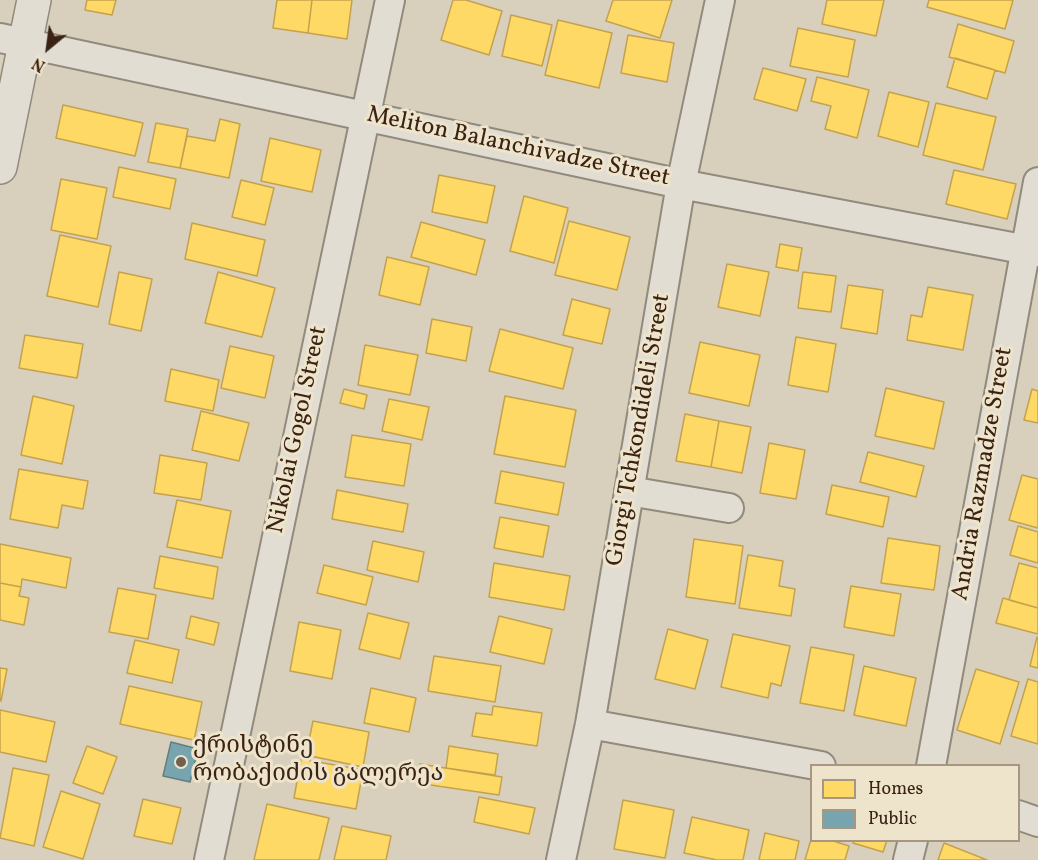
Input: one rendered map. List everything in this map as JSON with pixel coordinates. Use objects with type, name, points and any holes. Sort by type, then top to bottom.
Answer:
[{"type":"street","points":[[0,167],[13,40],[34,0]]},
{"type":"street","name":"Nikolai Gogol Street","points":[[209,860],[390,0]]},
{"type":"street","name":"Giorgi Tchkondideli Street","points":[[561,860],[590,724],[681,184],[720,0]]},
{"type":"street","name":"Meliton Balanchivadze Street","points":[[13,40],[681,184],[1031,251]]},
{"type":"street","name":"Andria Razmadze Street","points":[[931,764],[1031,251],[1038,182]]},
{"type":"street","points":[[629,491],[729,508]]},
{"type":"street","points":[[590,724],[815,764]]},
{"type":"street","points":[[1020,816],[1038,822]]},
{"type":"street","points":[[908,860],[912,842]]},
{"type":"building: Homes","points":[[87,0],[116,0],[112,15],[85,10]]},
{"type":"building: Homes","points":[[277,0],[312,0],[308,33],[273,28]]},
{"type":"building: Homes","points":[[312,0],[352,0],[347,39],[308,33]]},
{"type":"building: Homes","points":[[453,0],[466,0],[502,11],[489,55],[441,40]]},
{"type":"building: Homes","points":[[613,0],[672,0],[660,38],[606,21]]},
{"type":"building: Homes","points":[[827,0],[884,0],[876,36],[822,24]]},
{"type":"building: Homes","points":[[929,0],[1013,0],[1005,29],[927,7]]},
{"type":"building: Homes","points":[[511,15],[552,25],[542,66],[502,56]]},
{"type":"building: Homes","points":[[558,20],[612,33],[599,88],[545,75]]},
{"type":"building: Homes","points":[[958,24],[1014,41],[1005,73],[949,57]]},
{"type":"building: Homes","points":[[798,28],[855,40],[848,77],[790,66]]},
{"type":"building: Homes","points":[[628,35],[674,43],[667,82],[621,73]]},
{"type":"building: Homes","points":[[955,58],[995,70],[987,99],[947,87]]},
{"type":"building: Homes","points":[[763,68],[806,79],[797,111],[754,99]]},
{"type":"building: Homes","points":[[817,77],[869,90],[857,138],[825,129],[831,106],[811,101]]},
{"type":"building: Homes","points":[[889,92],[929,102],[918,147],[878,136]]},
{"type":"building: Homes","points":[[936,103],[996,117],[983,170],[923,155]]},
{"type":"building: Homes","points":[[63,105],[143,123],[135,156],[56,138]]},
{"type":"building: Homes","points":[[220,119],[240,124],[229,178],[180,168],[187,136],[215,141]]},
{"type":"building: Homes","points":[[156,123],[188,129],[180,168],[148,162]]},
{"type":"building: Homes","points":[[270,138],[321,150],[312,192],[261,181]]},
{"type":"building: Homes","points":[[119,167],[176,179],[170,209],[113,197]]},
{"type":"building: Homes","points":[[954,170],[1016,184],[1007,219],[946,204]]},
{"type":"building: Homes","points":[[439,175],[495,186],[487,223],[432,212]]},
{"type":"building: Homes","points":[[61,179],[107,188],[97,239],[51,230]]},
{"type":"building: Homes","points":[[241,180],[274,188],[265,225],[232,217]]},
{"type":"building: Homes","points":[[524,196],[568,208],[554,263],[510,251]]},
{"type":"building: Homes","points":[[569,221],[630,237],[617,290],[555,275]]},
{"type":"building: Homes","points":[[421,222],[485,240],[476,275],[411,257]]},
{"type":"building: Homes","points":[[192,223],[265,240],[257,276],[185,259]]},
{"type":"building: Homes","points":[[60,235],[111,246],[98,307],[47,296]]},
{"type":"building: Homes","points":[[780,244],[802,248],[798,271],[776,267]]},
{"type":"building: Homes","points":[[387,257],[429,267],[420,305],[379,295]]},
{"type":"building: Homes","points":[[727,264],[769,272],[760,316],[718,307]]},
{"type":"building: Homes","points":[[119,272],[152,279],[141,331],[109,324]]},
{"type":"building: Homes","points":[[218,272],[275,288],[262,337],[205,323]]},
{"type":"building: Homes","points":[[803,272],[836,276],[831,312],[798,308]]},
{"type":"building: Homes","points":[[848,285],[883,290],[877,334],[841,328]]},
{"type":"building: Homes","points":[[928,287],[973,295],[963,350],[907,340],[911,315],[922,317]]},
{"type":"building: Homes","points":[[572,299],[610,309],[602,344],[563,335]]},
{"type":"building: Homes","points":[[432,319],[472,327],[466,361],[426,353]]},
{"type":"building: Homes","points":[[500,329],[573,348],[563,389],[489,371]]},
{"type":"building: Homes","points":[[25,335],[83,344],[77,378],[19,368]]},
{"type":"building: Homes","points":[[796,337],[836,344],[828,392],[788,385]]},
{"type":"building: Homes","points":[[700,342],[760,355],[749,406],[689,393]]},
{"type":"building: Homes","points":[[365,345],[418,355],[410,395],[358,385]]},
{"type":"building: Homes","points":[[230,346],[274,356],[265,398],[221,388]]},
{"type":"building: Homes","points":[[171,369],[219,380],[213,411],[165,401]]},
{"type":"building: Homes","points":[[886,388],[944,402],[934,449],[875,436]]},
{"type":"building: Homes","points":[[344,389],[367,395],[364,409],[340,403]]},
{"type":"building: Homes","points":[[1032,389],[1038,391],[1038,423],[1024,420]]},
{"type":"building: Homes","points":[[33,396],[74,406],[62,464],[21,455]]},
{"type":"building: Homes","points":[[505,396],[576,410],[565,467],[494,454]]},
{"type":"building: Homes","points":[[389,399],[429,407],[422,440],[382,431]]},
{"type":"building: Homes","points":[[201,411],[249,423],[239,461],[192,450]]},
{"type":"building: Homes","points":[[685,414],[719,421],[711,467],[676,461]]},
{"type":"building: Homes","points":[[719,421],[751,427],[742,473],[711,467]]},
{"type":"building: Homes","points":[[352,435],[411,444],[404,486],[345,477]]},
{"type":"building: Homes","points":[[769,443],[805,450],[796,499],[760,493]]},
{"type":"building: Homes","points":[[868,452],[924,466],[916,497],[860,482]]},
{"type":"building: Homes","points":[[160,455],[207,463],[201,500],[154,493]]},
{"type":"building: Homes","points":[[19,469],[88,481],[83,509],[62,505],[58,528],[10,519]]},
{"type":"building: Homes","points":[[501,471],[564,483],[558,515],[495,503]]},
{"type":"building: Homes","points":[[1022,475],[1038,479],[1038,528],[1009,520]]},
{"type":"building: Homes","points":[[832,485],[889,497],[883,527],[826,514]]},
{"type":"building: Homes","points":[[337,490],[408,504],[403,532],[332,519]]},
{"type":"building: Homes","points":[[177,500],[231,511],[222,558],[167,547]]},
{"type":"building: Homes","points":[[500,517],[549,526],[543,557],[494,548]]},
{"type":"building: Homes","points":[[1018,526],[1038,532],[1038,563],[1010,555]]},
{"type":"building: Homes","points":[[888,538],[940,546],[934,590],[881,583]]},
{"type":"building: Homes","points":[[694,539],[743,546],[735,604],[686,597]]},
{"type":"building: Homes","points":[[373,541],[424,552],[418,582],[367,570]]},
{"type":"building: Homes","points":[[0,544],[71,558],[66,588],[22,579],[21,587],[0,583]]},
{"type":"building: Homes","points":[[748,555],[783,561],[779,586],[795,589],[791,616],[739,608]]},
{"type":"building: Homes","points":[[160,556],[218,567],[213,599],[154,588]]},
{"type":"building: Homes","points":[[494,563],[570,576],[564,610],[489,597]]},
{"type":"building: Homes","points":[[1019,563],[1038,568],[1038,608],[1009,600]]},
{"type":"building: Homes","points":[[324,565],[373,577],[366,605],[317,593]]},
{"type":"building: Homes","points":[[0,583],[21,587],[19,596],[29,598],[24,625],[0,620]]},
{"type":"building: Homes","points":[[851,586],[901,594],[894,636],[844,627]]},
{"type":"building: Homes","points":[[118,588],[156,595],[148,639],[109,632]]},
{"type":"building: Homes","points":[[1003,598],[1038,608],[1038,634],[996,623]]},
{"type":"building: Homes","points":[[368,613],[409,623],[400,659],[359,649]]},
{"type":"building: Homes","points":[[191,616],[219,623],[214,645],[186,638]]},
{"type":"building: Homes","points":[[499,616],[552,629],[544,664],[490,652]]},
{"type":"building: Homes","points":[[299,622],[341,630],[332,679],[290,671]]},
{"type":"building: Homes","points":[[668,629],[708,640],[695,689],[655,679]]},
{"type":"building: Homes","points":[[733,634],[790,646],[781,686],[771,683],[768,698],[721,687]]},
{"type":"building: Homes","points":[[1038,638],[1038,668],[1030,666]]},
{"type":"building: Homes","points":[[135,640],[179,650],[172,683],[127,673]]},
{"type":"building: Homes","points":[[811,647],[854,655],[844,711],[800,703]]},
{"type":"building: Homes","points":[[434,656],[501,666],[495,702],[428,691]]},
{"type":"building: Homes","points":[[864,666],[916,678],[906,726],[854,715]]},
{"type":"building: Homes","points":[[0,668],[7,669],[1,701],[0,701]]},
{"type":"building: Homes","points":[[976,669],[1019,682],[1000,744],[957,730]]},
{"type":"building: Homes","points":[[1028,679],[1038,682],[1038,744],[1011,736]]},
{"type":"building: Homes","points":[[129,686],[202,702],[194,740],[120,724]]},
{"type":"building: Homes","points":[[371,688],[416,698],[409,732],[364,723]]},
{"type":"building: Homes","points":[[493,706],[542,713],[537,746],[472,736],[476,713],[492,715]]},
{"type":"building: Homes","points":[[0,710],[55,722],[46,762],[0,752]]},
{"type":"building: Homes","points":[[313,721],[369,732],[363,767],[306,755]]},
{"type":"building: Homes","points":[[87,746],[117,757],[103,794],[73,783]]},
{"type":"building: Homes","points":[[449,746],[498,754],[495,775],[446,768]]},
{"type":"building: Homes","points":[[301,759],[363,770],[356,809],[294,798]]},
{"type":"building: Homes","points":[[420,764],[502,777],[499,795],[417,783]]},
{"type":"building: Homes","points":[[13,768],[49,775],[34,846],[0,838]]},
{"type":"building: Homes","points":[[61,791],[100,804],[83,859],[43,847]]},
{"type":"building: Homes","points":[[479,797],[535,808],[529,834],[474,822]]},
{"type":"building: Homes","points":[[143,799],[181,808],[172,844],[134,836]]},
{"type":"building: Homes","points":[[623,800],[674,810],[665,858],[614,849]]},
{"type":"building: Homes","points":[[267,804],[329,818],[319,860],[254,860]]},
{"type":"building: Homes","points":[[692,817],[749,830],[743,860],[717,860],[684,853]]},
{"type":"building: Homes","points":[[342,826],[391,836],[386,860],[334,860]]},
{"type":"building: Homes","points":[[765,833],[799,841],[795,860],[759,860]]},
{"type":"building: Homes","points":[[810,842],[836,842],[849,846],[845,860],[805,860]]},
{"type":"building: Homes","points":[[853,842],[886,842],[883,852]]},
{"type":"building: Homes","points":[[944,843],[987,860],[938,860]]},
{"type":"building: Public","name":"ქრისტინე რობაქიძის გალერეა","points":[[171,742],[198,749],[190,782],[163,776]]},
{"type":"place","name":"ქრისტინე რობაქიძის გალერეა","points":[[181,762]]}]
